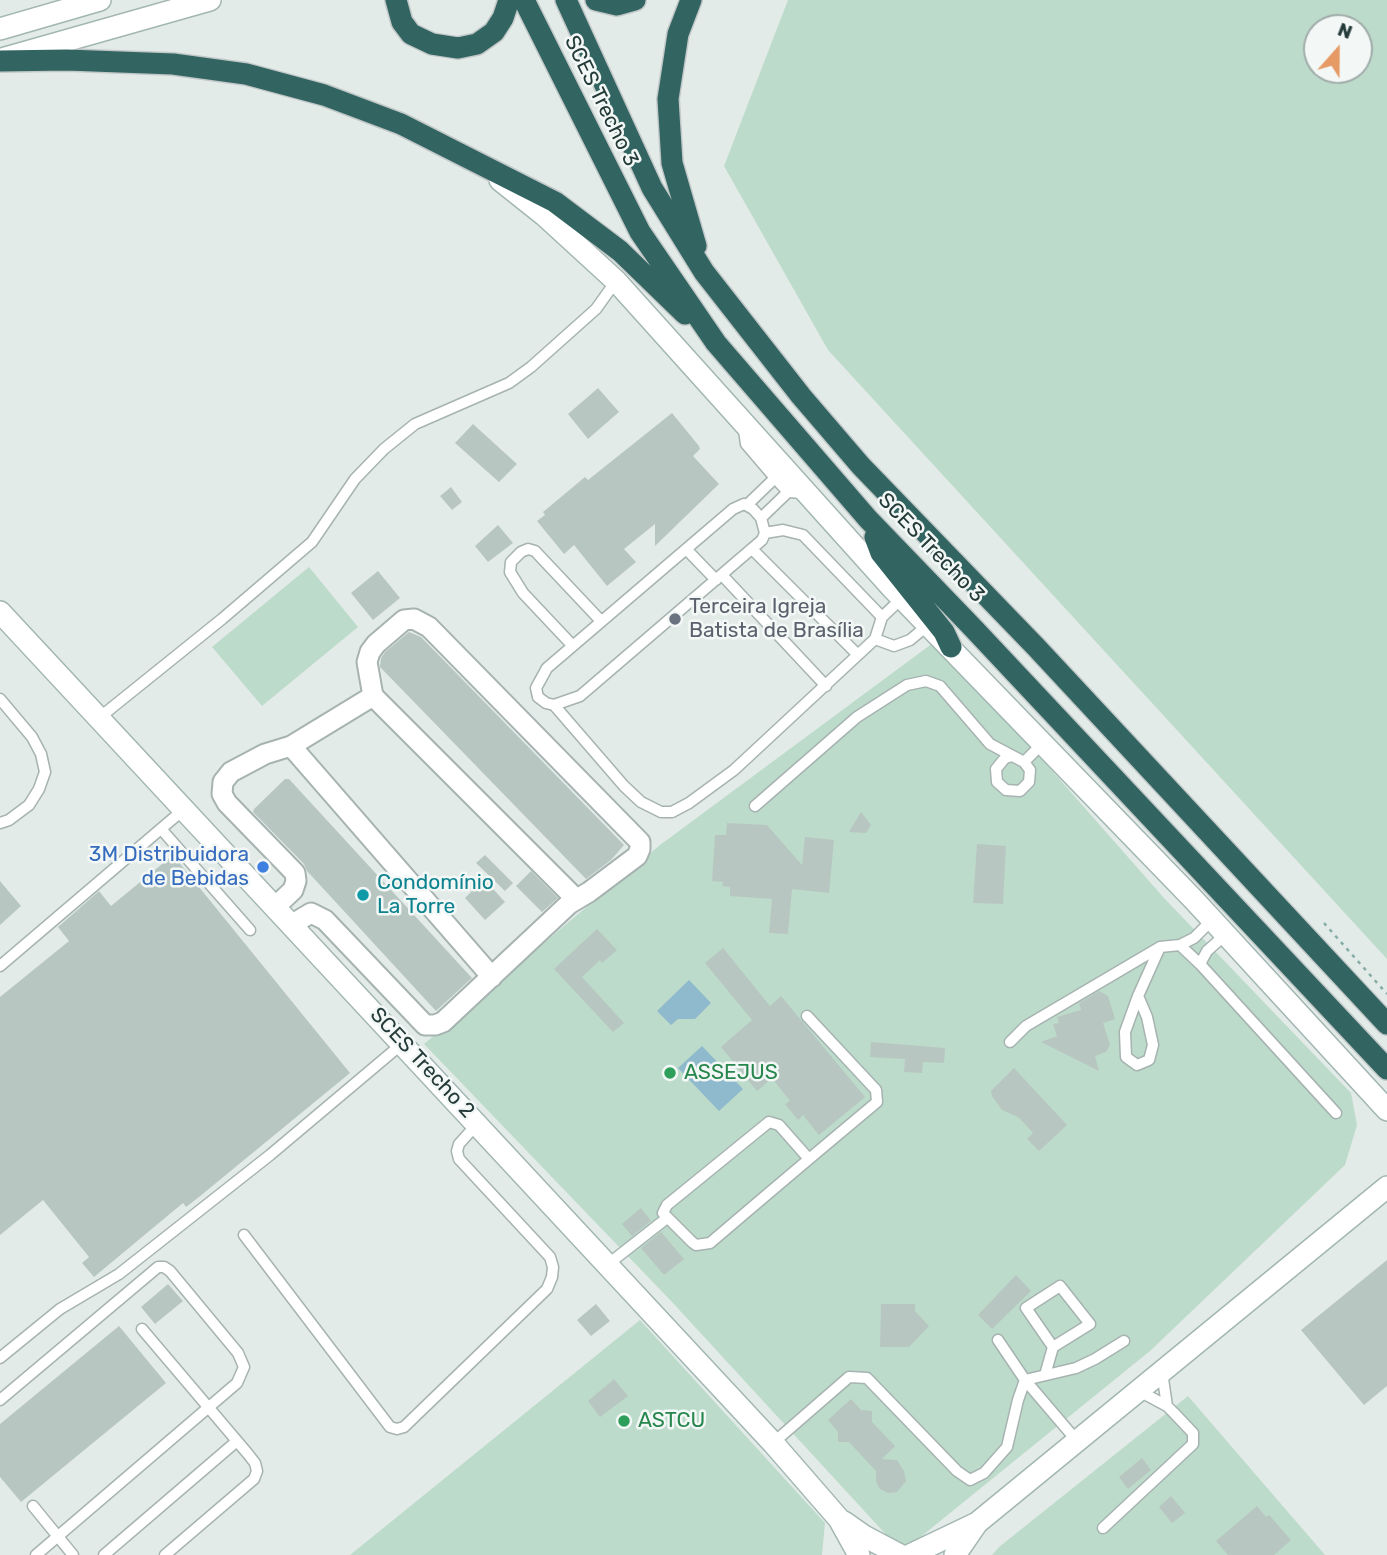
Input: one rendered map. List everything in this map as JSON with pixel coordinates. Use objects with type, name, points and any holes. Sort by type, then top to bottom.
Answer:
[{"type":"highway","points":[[396,0],[402,22],[411,34],[432,44],[458,48],[477,44],[494,32],[503,18],[509,0]]},
{"type":"highway","name":"SCES Trecho 3","points":[[524,0],[640,232],[716,343],[868,519],[1387,1069]]},
{"type":"highway","name":"SCES Trecho 3","points":[[566,0],[652,188],[704,272],[801,396],[861,466],[1036,647],[1387,1024]]},
{"type":"highway","points":[[596,0],[617,5],[635,0]]},
{"type":"highway","points":[[691,0],[678,34],[668,99],[672,163],[704,272]]},
{"type":"highway","points":[[0,60],[173,64],[246,74],[324,95],[401,124],[555,202],[620,251],[716,343]]},
{"type":"highway","points":[[868,519],[881,552],[944,632],[951,647]]},
{"type":"street","points":[[0,29],[100,0]]},
{"type":"street","points":[[0,60],[210,0]]},
{"type":"street","points":[[477,162],[544,215],[616,281],[744,423],[797,492],[951,647],[1219,927],[1387,1110]]},
{"type":"street","name":"SCES Trecho 2","points":[[2,618],[403,1043],[773,1443],[839,1519],[859,1555]]},
{"type":"street","points":[[291,925],[311,913],[326,920],[425,1024],[435,1025],[443,1022],[576,899],[637,856],[640,842],[423,622],[414,619],[404,620],[376,643],[370,652],[367,662],[373,696],[576,899]]},
{"type":"street","points":[[275,907],[293,890],[295,873],[227,803],[222,794],[223,782],[230,772],[265,754],[291,746],[373,696]]},
{"type":"street","points":[[291,746],[492,977]]},
{"type":"street","points":[[899,1555],[908,1555],[977,1523],[1387,1187]]},
{"type":"street","name":"SCES Trecho 2","points":[[839,1519],[899,1555]]},
{"type":"street","points":[[956,1555],[977,1523]]},
{"type":"lane","points":[[98,719],[312,542],[355,479],[384,450],[415,424],[509,383],[596,309],[616,281]]},
{"type":"lane","points":[[744,423],[746,444],[775,478],[797,492],[761,518]]},
{"type":"lane","points":[[775,478],[748,504],[733,509],[572,645],[547,668],[536,688],[538,697],[554,705],[624,786],[641,802],[661,812],[672,812],[690,803],[734,769],[875,639],[882,617],[902,598]]},
{"type":"lane","points":[[554,705],[580,696],[762,540],[765,533],[761,518],[748,504]]},
{"type":"lane","points":[[765,533],[782,530],[803,535],[882,617]]},
{"type":"lane","points":[[572,645],[523,593],[510,572],[511,562],[521,552],[527,549],[535,551],[601,621]]},
{"type":"lane","points":[[752,549],[858,655]]},
{"type":"lane","points":[[687,550],[719,578],[826,686]]},
{"type":"lane","points":[[875,639],[894,646],[910,640],[928,624]]},
{"type":"lane","points":[[755,806],[858,717],[907,685],[926,681],[940,686],[990,744],[1013,756],[1024,762],[1030,771],[1029,782],[1020,791],[1006,790],[998,782],[996,769],[1004,758],[1013,756]]},
{"type":"lane","points":[[0,699],[32,737],[41,754],[45,772],[29,805],[0,824]]},
{"type":"lane","points":[[1024,762],[1043,743]]},
{"type":"lane","points":[[0,966],[183,810]]},
{"type":"lane","points":[[162,830],[250,930]]},
{"type":"lane","points":[[1010,1042],[1034,1021],[1160,947],[1180,945],[1219,927]]},
{"type":"lane","points":[[1200,964],[1219,927]]},
{"type":"lane","points":[[1180,945],[1336,1113]]},
{"type":"lane","points":[[1138,996],[1147,1017],[1153,1045],[1149,1060],[1137,1065],[1126,1057],[1125,1032],[1138,996],[1160,947]]},
{"type":"lane","points":[[807,1016],[876,1090],[877,1102],[809,1160],[710,1243],[696,1245],[663,1213],[667,1205],[769,1122],[779,1125],[809,1160]]},
{"type":"lane","points":[[0,1358],[60,1309],[119,1274],[270,1155],[403,1043]]},
{"type":"lane","points":[[244,1235],[390,1427],[404,1427],[547,1289],[552,1277],[550,1257],[459,1158],[459,1144],[477,1124]]},
{"type":"lane","points":[[607,1265],[667,1218]]},
{"type":"lane","points":[[0,1400],[158,1267],[170,1271],[230,1343],[244,1367],[237,1383],[36,1555]]},
{"type":"lane","points":[[1045,1375],[1053,1347],[1090,1324],[1060,1286],[1026,1308],[1053,1347]]},
{"type":"lane","points":[[142,1329],[255,1463],[257,1471],[254,1479],[165,1555]]},
{"type":"lane","points":[[998,1340],[1025,1380],[1077,1441]]},
{"type":"lane","points":[[1025,1380],[1076,1368],[1124,1341]]},
{"type":"lane","points":[[1162,1372],[1167,1406]]},
{"type":"lane","points":[[773,1443],[849,1377],[867,1378],[957,1471],[970,1480],[984,1473],[1007,1447],[1025,1380]]},
{"type":"lane","points":[[1103,1528],[1193,1444],[1193,1433],[1167,1406],[1139,1390]]},
{"type":"lane","points":[[104,1555],[237,1441]]},
{"type":"lane","points":[[33,1506],[73,1555]]},
{"type":"path","points":[[1324,923],[1387,994]]},
{"type":"green space","points":[[788,0],[1387,0],[1387,959],[828,350],[724,166]]},
{"type":"green space","points":[[309,567],[358,627],[262,706],[212,647]]},
{"type":"green space","points":[[937,640],[1164,898],[1351,1093],[1357,1125],[1345,1165],[1150,1351],[902,1552],[672,1302],[424,1044],[660,845]]},
{"type":"green space","name":"ASTCU","points":[[640,1320],[825,1523],[822,1555],[350,1555]]},
{"type":"green space","points":[[1188,1396],[1325,1555],[992,1555],[999,1547]]},
{"type":"water","points":[[689,980],[711,1003],[695,1019],[678,1019],[671,1025],[657,1011]]},
{"type":"water","points":[[702,1046],[743,1089],[719,1111],[678,1068]]},
{"type":"building","points":[[598,388],[619,412],[588,439],[568,414]]},
{"type":"building","points":[[672,413],[699,446],[700,449],[693,456],[719,484],[655,546],[655,524],[624,549],[636,562],[607,586],[574,545],[564,554],[537,521],[545,515],[543,512],[585,477],[588,480]]},
{"type":"building","points":[[473,424],[517,464],[499,482],[455,443]]},
{"type":"building","points":[[451,487],[462,502],[452,510],[440,496]]},
{"type":"building","points":[[498,525],[513,543],[488,562],[475,546]]},
{"type":"building","points":[[378,571],[400,598],[373,620],[351,593]]},
{"type":"building","points":[[409,632],[421,637],[624,845],[611,860],[586,879],[380,667],[385,652]]},
{"type":"building","name":"Condomínio La Torre","points":[[285,779],[289,779],[472,978],[436,1011],[307,871],[304,864],[253,812]]},
{"type":"building","points":[[861,812],[871,825],[866,833],[849,832]]},
{"type":"building","points":[[727,823],[767,825],[802,865],[805,837],[834,840],[829,893],[792,889],[788,934],[769,933],[772,899],[730,896],[730,887],[722,886],[723,882],[712,881],[715,835],[726,835]]},
{"type":"building","points":[[977,844],[1006,846],[1003,904],[973,903]]},
{"type":"building","points":[[173,855],[350,1073],[199,1197],[186,1207],[183,1203],[94,1277],[82,1263],[89,1257],[43,1200],[0,1235],[0,997],[69,941],[58,927],[99,891],[111,906]]},
{"type":"building","points":[[485,855],[513,883],[505,891],[476,863]]},
{"type":"building","points":[[531,871],[558,898],[542,912],[516,886]]},
{"type":"building","points":[[484,879],[505,902],[485,920],[465,898]]},
{"type":"building","points":[[0,881],[21,906],[0,925]]},
{"type":"building","points":[[597,929],[617,950],[602,963],[600,960],[582,977],[624,1023],[613,1032],[554,969]]},
{"type":"building","points":[[723,948],[770,1006],[781,996],[865,1097],[819,1135],[803,1115],[798,1120],[785,1104],[790,1101],[772,1078],[757,1091],[721,1047],[752,1020],[705,963]]},
{"type":"building","points":[[1099,991],[1108,996],[1115,1019],[1103,1023],[1110,1045],[1106,1052],[1095,1056],[1099,1071],[1041,1042],[1057,1036],[1053,1024],[1059,1023],[1057,1017],[1081,1010],[1079,1003]]},
{"type":"building","points":[[871,1042],[945,1048],[944,1063],[923,1062],[922,1073],[904,1072],[905,1059],[870,1057]]},
{"type":"building","points":[[1014,1068],[1067,1125],[1039,1151],[1027,1139],[1033,1133],[1018,1117],[1002,1110],[992,1096],[991,1091]]},
{"type":"building","points":[[641,1208],[651,1221],[632,1236],[622,1224]]},
{"type":"building","points":[[661,1232],[684,1259],[664,1275],[641,1248]]},
{"type":"building","points":[[1387,1260],[1387,1386],[1364,1405],[1301,1330]]},
{"type":"building","points":[[1016,1275],[1031,1291],[992,1329],[978,1315]]},
{"type":"building","points":[[168,1284],[183,1301],[155,1324],[141,1307]]},
{"type":"building","points":[[596,1304],[610,1321],[591,1336],[577,1320]]},
{"type":"building","points":[[881,1304],[915,1304],[915,1311],[929,1326],[909,1347],[880,1347]]},
{"type":"building","points":[[119,1326],[166,1383],[21,1502],[0,1477],[0,1424]]},
{"type":"building","points":[[614,1379],[628,1396],[600,1417],[588,1401]]},
{"type":"building","points":[[851,1399],[861,1410],[872,1411],[872,1422],[895,1446],[882,1459],[897,1460],[904,1471],[906,1481],[897,1492],[888,1493],[880,1489],[876,1482],[876,1471],[849,1442],[838,1442],[838,1432],[828,1420]]},
{"type":"building","points":[[1142,1458],[1151,1470],[1128,1489],[1119,1477]]},
{"type":"building","points":[[1171,1496],[1185,1513],[1172,1523],[1159,1507]]},
{"type":"building","points":[[1257,1506],[1266,1517],[1269,1515],[1291,1540],[1274,1555],[1228,1555],[1216,1541]]},
{"type":"place","name":"Terceira Igreja Batista de Brasília","points":[[675,619]]},
{"type":"place","name":"3M Distribuidora de Bebidas","points":[[263,867]]},
{"type":"place","name":"Condomínio La Torre","points":[[363,895]]},
{"type":"place","name":"ASSEJUS","points":[[670,1073]]},
{"type":"place","name":"ASTCU","points":[[624,1421]]}]
